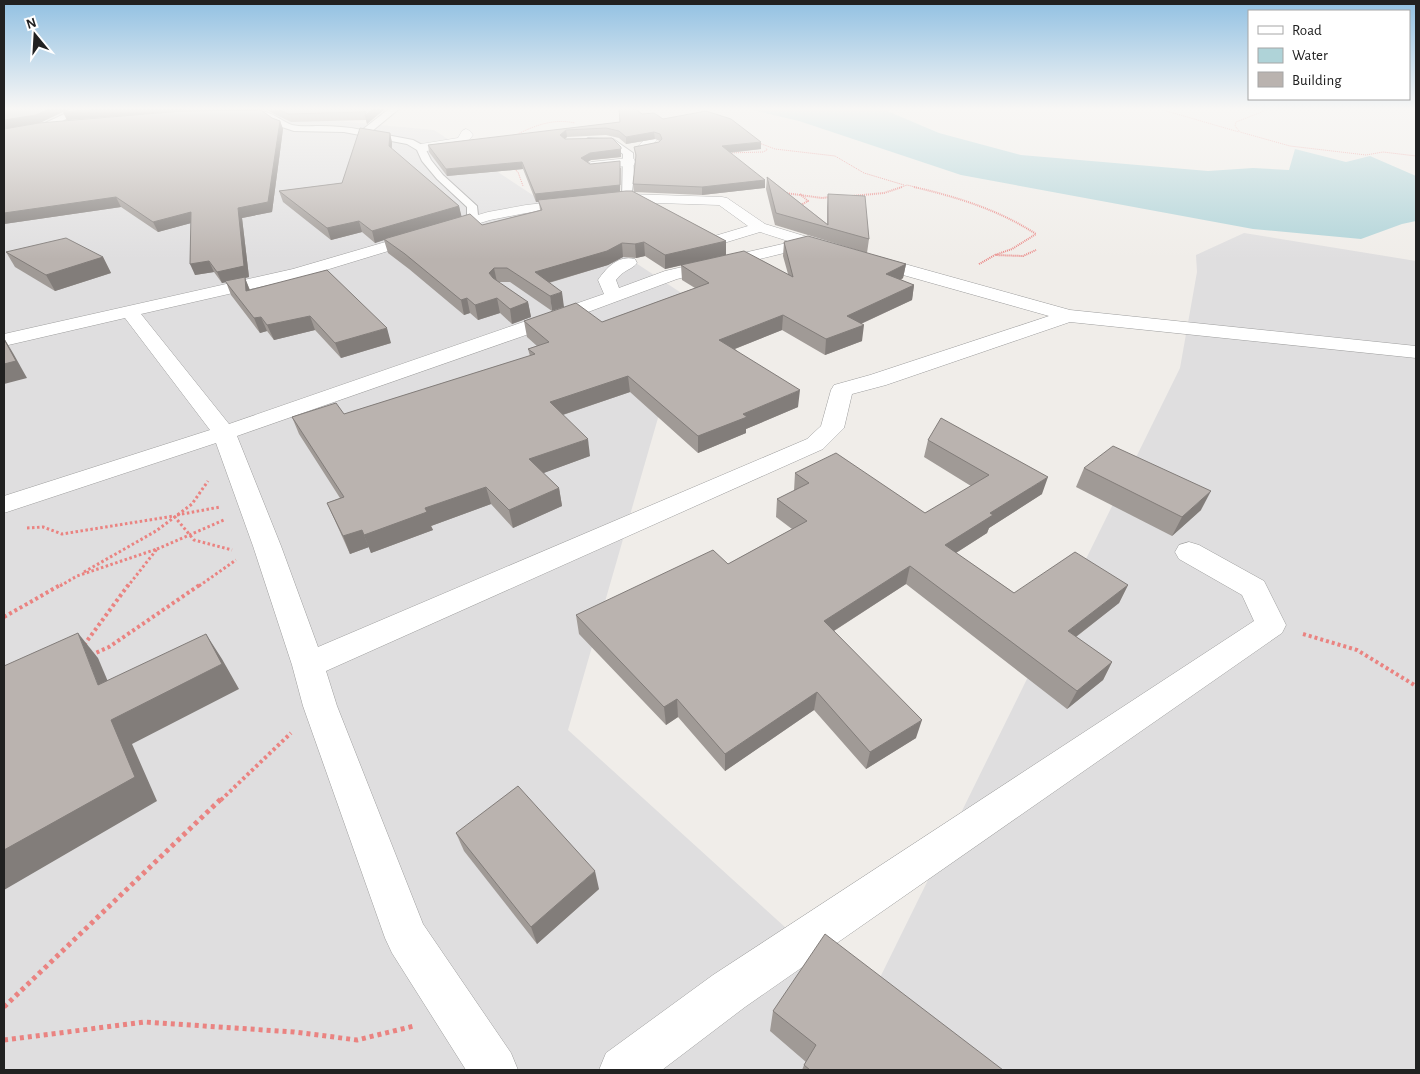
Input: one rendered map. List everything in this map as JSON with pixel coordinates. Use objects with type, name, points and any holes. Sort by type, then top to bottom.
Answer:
[{"type":"street","points":[[596,171],[623,158]]},
{"type":"street","points":[[551,193],[561,196],[566,205]]},
{"type":"street","points":[[4,340],[297,273],[468,222],[522,210],[627,198],[695,194],[722,201],[760,227],[808,243],[1069,316],[1416,352]]},
{"type":"street","points":[[468,222],[486,235]]},
{"type":"street","points":[[714,241],[760,227]]},
{"type":"street","points":[[4,505],[229,446],[542,315],[614,296],[671,275],[808,243]]},
{"type":"street","points":[[614,296],[607,280],[616,268],[629,263]]},
{"type":"street","points":[[129,311],[229,446],[251,504],[256,550],[308,665],[320,706],[407,938],[494,1070]]},
{"type":"street","points":[[308,665],[815,444],[832,428],[842,390],[1069,316]]},
{"type":"street","points":[[623,1070],[729,991],[1271,625],[1254,588],[1189,552]]},
{"type":"lane","points":[[428,158],[446,182],[472,206],[474,210],[473,217],[468,222]]},
{"type":"lane","points":[[625,158],[627,198]]},
{"type":"path","points":[[839,158],[860,171],[907,186],[948,195],[980,206],[1013,219],[1036,234],[1012,249],[995,255],[948,282]]},
{"type":"path","points":[[512,166],[518,172],[523,186]]},
{"type":"path","points":[[844,196],[884,193],[907,186]]},
{"type":"path","points":[[739,212],[767,194],[800,194],[822,198],[836,197]]},
{"type":"path","points":[[795,205],[804,205],[808,201],[800,194]]},
{"type":"path","points":[[995,255],[1023,256],[1036,250]]},
{"type":"path","points":[[4,617],[156,531],[192,504],[229,446]]},
{"type":"path","points":[[23,528],[43,527],[62,534],[251,504]]},
{"type":"path","points":[[77,576],[157,549],[251,504]]},
{"type":"path","points":[[174,516],[194,540],[256,550]]},
{"type":"path","points":[[79,651],[157,549]]},
{"type":"path","points":[[84,658],[109,647],[256,550]]},
{"type":"path","points":[[1271,625],[1358,650],[1416,686]]},
{"type":"path","points":[[4,1007],[320,706]]},
{"type":"path","points":[[4,1040],[146,1022],[294,1032],[357,1040],[458,1015]]},
{"type":"shaded area","points":[[4,158],[477,158],[692,300],[568,730],[818,957],[866,1006],[1180,368],[1197,272],[1196,255],[1244,233],[1416,261],[1416,1070],[4,1070]]},
{"type":"water","points":[[910,158],[1057,158],[1208,171],[1253,168],[1289,170],[1292,158],[1331,158],[1346,162],[1362,158],[1375,158],[1416,176],[1416,221],[1402,224],[1361,239],[1253,229],[961,175]]},
{"type":"building","points":[[4,158],[275,158],[268,202],[238,208],[244,266],[217,272],[209,261],[190,264],[191,212],[153,222],[116,197],[4,213]]},
{"type":"building","points":[[350,158],[403,158],[459,206],[372,231],[359,221],[327,228],[279,191],[342,183]]},
{"type":"building","points":[[438,158],[581,158],[590,164],[620,161],[620,185],[535,194],[522,162],[446,169]]},
{"type":"building","points":[[636,158],[737,158],[765,180],[702,187],[633,184]]},
{"type":"building","points":[[767,177],[828,225],[828,194],[865,196],[869,239],[776,213]]},
{"type":"building","points":[[632,191],[726,241],[665,255],[644,242],[635,244],[622,243],[607,251],[535,272],[562,292],[550,296],[507,268],[494,268],[489,273],[493,278],[528,302],[510,309],[497,298],[475,305],[467,298],[461,300],[384,239],[470,214],[482,225],[542,210],[538,200]]},
{"type":"building","points":[[808,236],[906,264],[886,274],[914,285],[847,316],[864,325],[826,339],[783,315],[719,340],[800,390],[743,414],[747,417],[698,436],[628,376],[550,402],[588,439],[529,459],[559,488],[509,510],[486,487],[425,508],[427,512],[364,535],[362,530],[343,536],[327,503],[344,497],[292,417],[336,403],[344,414],[535,354],[528,349],[549,342],[524,321],[576,303],[602,322],[709,283],[681,265],[744,251],[793,277],[784,242]]},
{"type":"building","points":[[66,238],[103,257],[46,275],[6,252]]},
{"type":"building","points":[[327,270],[387,328],[335,343],[310,316],[267,325],[261,317],[254,318],[225,281],[245,277],[246,291]]},
{"type":"building","points":[[4,339],[16,361],[4,364]]},
{"type":"building","points":[[941,418],[1048,477],[990,513],[993,515],[945,545],[1014,593],[1075,552],[1128,585],[1068,631],[1112,662],[1077,691],[910,566],[824,621],[922,720],[870,752],[817,692],[725,754],[677,699],[664,707],[576,615],[713,550],[728,564],[807,521],[777,499],[809,483],[795,473],[836,453],[925,513],[989,475],[928,440]]},
{"type":"building","points":[[1113,446],[1211,491],[1182,517],[1084,468]]},
{"type":"building","points":[[78,633],[98,685],[206,634],[222,664],[111,720],[135,777],[4,850],[4,666]]},
{"type":"building","points":[[518,786],[595,871],[531,927],[456,833]]},
{"type":"building","points":[[825,934],[1003,1070],[810,1070],[804,1065],[816,1045],[773,1011]]}]
